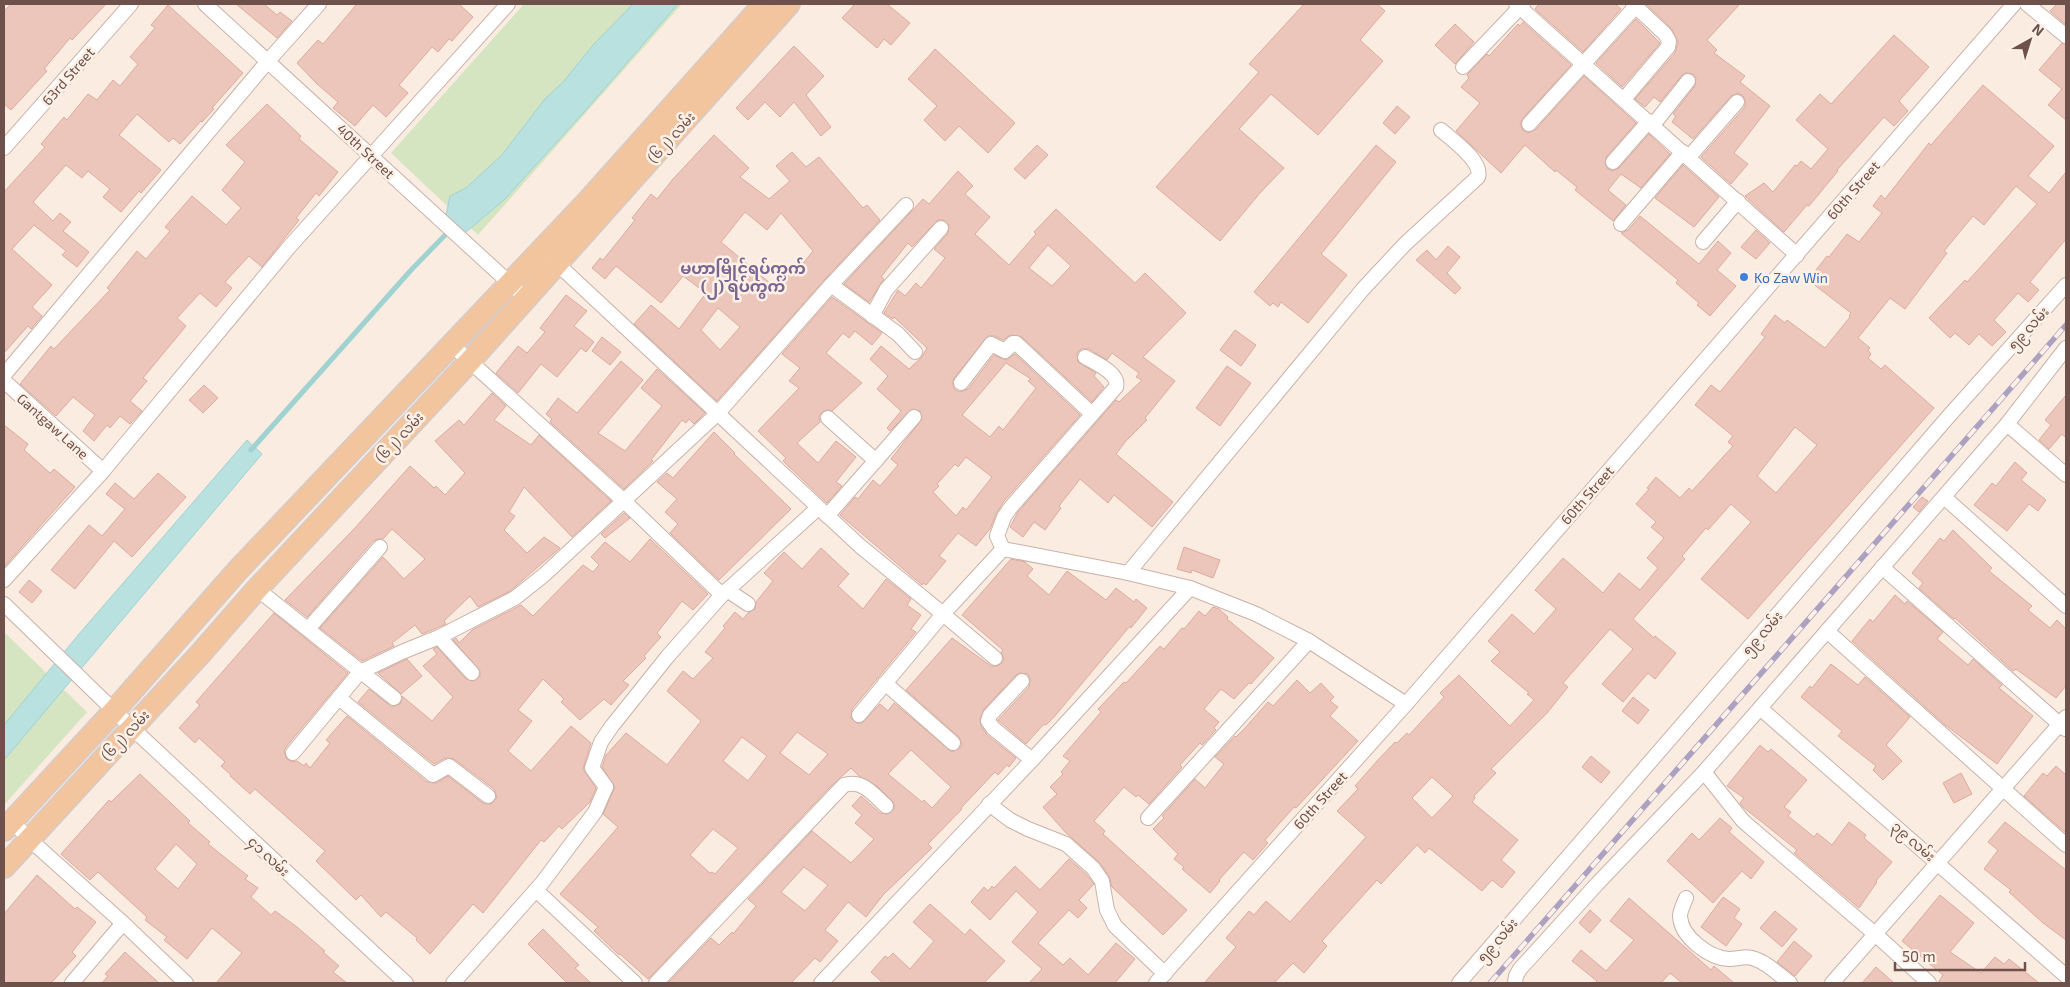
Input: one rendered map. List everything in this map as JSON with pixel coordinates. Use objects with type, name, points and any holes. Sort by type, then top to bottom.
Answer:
[{"type":"main road","name":"(၆၂) လမ်း","points":[[4,867],[527,298],[549,257],[764,4]]},
{"type":"main road","name":"(၆၂) လမ်း","points":[[8,825],[114,711],[238,570],[509,283],[549,257],[789,4]]},
{"type":"street","name":"63rd Street","points":[[4,148],[131,4]]},
{"type":"street","name":"40th Street","points":[[205,4],[527,298]]},
{"type":"street","points":[[4,375],[268,61],[319,4]]},
{"type":"street","points":[[4,580],[103,471],[290,246],[508,4]]},
{"type":"street","name":"60th Street","points":[[1161,979],[1406,704],[2014,4]]},
{"type":"street","points":[[2027,4],[2066,36]]},
{"type":"street","points":[[1463,67],[1520,5],[1584,65],[1797,255]]},
{"type":"street","points":[[1529,124],[1584,65],[1635,5],[1670,41],[1668,48],[1624,99]]},
{"type":"street","points":[[1613,162],[1688,81]]},
{"type":"street","points":[[1621,224],[1737,102]]},
{"type":"street","points":[[1128,573],[1363,289],[1405,244],[1478,177],[1477,165],[1468,154],[1441,130]]},
{"type":"street","points":[[1703,242],[1738,202]]},
{"type":"street","points":[[293,753],[360,672],[440,637],[515,598],[544,575],[718,413],[831,285],[906,205]]},
{"type":"street","points":[[872,316],[886,290],[898,274],[941,228]]},
{"type":"street","points":[[549,257],[860,546],[995,658]]},
{"type":"street","points":[[831,285],[898,334],[915,352]]},
{"type":"street","name":"၅၉ လမ်း","points":[[1459,983],[1948,417],[2066,285]]},
{"type":"street","points":[[961,383],[991,344],[1005,351],[1016,343],[1092,414]]},
{"type":"street","points":[[452,345],[724,592],[748,604]]},
{"type":"street","points":[[1515,983],[1520,969],[1597,884],[1704,772],[1944,497],[2007,424],[2066,348]]},
{"type":"street","points":[[1003,549],[997,536],[1004,518],[1117,384],[1114,376],[1085,357]]},
{"type":"street","name":"Gantgaw Lane","points":[[4,381],[103,471]]},
{"type":"street","points":[[453,983],[536,890],[595,812],[606,787],[592,768],[601,742],[668,656],[724,592],[823,512],[876,461],[914,417]]},
{"type":"street","points":[[828,418],[876,461]]},
{"type":"street","points":[[2007,424],[2066,475]]},
{"type":"street","points":[[1944,497],[2066,606]]},
{"type":"street","points":[[308,629],[380,547]]},
{"type":"street","points":[[1003,549],[1128,573],[1190,588],[1256,614],[1309,641],[1406,704]]},
{"type":"street","points":[[859,715],[943,614],[1003,549]]},
{"type":"street","points":[[1832,983],[2064,724],[1882,567]]},
{"type":"street","points":[[821,983],[1032,760],[1190,588]]},
{"type":"street","points":[[257,590],[394,698]]},
{"type":"street","name":"၄၁ လမ်း","points":[[4,604],[132,728],[406,983]]},
{"type":"street","points":[[1826,631],[2066,845]]},
{"type":"street","points":[[440,637],[472,673]]},
{"type":"street","points":[[1148,818],[1309,641]]},
{"type":"street","points":[[1022,681],[990,716],[988,721],[993,728],[1032,760]]},
{"type":"street","points":[[885,683],[953,743]]},
{"type":"street","points":[[339,698],[433,775],[449,766],[488,796]]},
{"type":"street","name":"၃၉ လမ်း","points":[[1760,708],[2066,976]]},
{"type":"street","points":[[1704,772],[1743,821],[1929,983]]},
{"type":"street","points":[[656,983],[844,785],[850,783],[862,785],[886,806]]},
{"type":"street","points":[[989,804],[1010,820],[1066,844],[1093,868],[1102,882],[1107,910],[1115,926],[1161,979]]},
{"type":"street","points":[[8,825],[29,839],[123,923],[186,983]]},
{"type":"street","points":[[536,890],[635,983]]},
{"type":"street","points":[[1686,898],[1680,915],[1683,929],[1704,950],[1716,956],[1759,960],[1790,983]]},
{"type":"street","points":[[72,983],[123,923]]},
{"type":"green space","points":[[524,4],[682,4],[478,235],[391,153]]},
{"type":"green space","points":[[4,632],[87,712],[4,805]]},
{"type":"water","points":[[633,4],[678,4],[586,110],[504,200],[465,233],[446,215],[450,196],[466,188],[502,155],[544,100],[564,81],[594,44]]},
{"type":"water","points":[[247,440],[262,454],[4,760],[4,725],[79,634]]},
{"type":"building","points":[[11,4],[106,4],[72,40],[70,38],[44,69],[47,71],[11,110],[4,104],[4,11]]},
{"type":"building","points":[[236,4],[264,4],[277,15],[280,12],[292,21],[277,38]]},
{"type":"building","points":[[357,4],[459,4],[473,17],[452,41],[449,39],[438,52],[432,47],[399,85],[408,93],[386,117],[373,105],[355,126],[333,108],[338,102],[297,63],[318,40],[323,44]]},
{"type":"building","points":[[855,4],[887,4],[910,23],[891,45],[884,39],[877,48],[842,18]]},
{"type":"building","points":[[1304,4],[1377,4],[1385,11],[1360,40],[1383,61],[1318,135],[1271,94],[1239,129],[1284,168],[1260,193],[1220,241],[1156,187],[1259,72],[1249,64]]},
{"type":"building","points":[[1539,4],[1615,4],[1621,9],[1583,52],[1535,9]]},
{"type":"building","points":[[1646,4],[1740,4],[1707,40],[1717,50],[1714,53],[1745,76],[1740,82],[1770,106],[1734,153],[1748,164],[1731,184],[1701,157],[1744,108],[1746,103],[1743,96],[1738,93],[1731,96],[1693,139],[1672,122],[1676,116],[1673,114],[1695,86],[1696,78],[1693,74],[1685,73],[1682,75],[1660,102],[1654,97],[1645,107],[1635,99],[1675,53],[1678,42],[1671,28]]},
{"type":"building","points":[[2057,4],[2066,4],[2066,25],[2050,11]]},
{"type":"building","points":[[168,5],[243,73],[212,108],[214,109],[180,144],[173,138],[169,142],[137,114],[119,135],[161,170],[121,212],[103,197],[110,189],[88,171],[82,178],[66,165],[33,202],[53,221],[60,213],[71,222],[63,231],[89,252],[77,267],[62,255],[66,251],[34,225],[12,249],[52,285],[32,307],[42,316],[31,329],[28,326],[4,353],[4,192],[45,147],[41,144],[64,117],[67,120],[88,94],[97,100],[113,80],[120,86],[138,64],[130,57],[155,28],[151,25]]},
{"type":"building","points":[[1636,19],[1660,43],[1622,87],[1596,63]]},
{"type":"building","points":[[1523,22],[1571,65],[1523,118],[1520,123],[1523,130],[1528,133],[1535,130],[1584,76],[1636,123],[1606,157],[1605,164],[1607,168],[1612,171],[1619,168],[1649,134],[1670,154],[1641,188],[1621,174],[1608,190],[1626,205],[1613,221],[1575,190],[1577,187],[1556,170],[1555,172],[1525,145],[1501,173],[1456,131],[1480,103],[1461,87],[1469,78],[1467,75],[1487,54],[1489,56],[1518,24],[1520,26]]},
{"type":"building","points":[[1455,24],[1474,42],[1455,64],[1435,45]]},
{"type":"building","points":[[1894,35],[1929,67],[1899,101],[1908,111],[1894,126],[1884,117],[1837,170],[1809,206],[1807,205],[1784,232],[1745,196],[1764,183],[1773,192],[1795,165],[1797,166],[1801,161],[1811,169],[1828,149],[1796,120],[1820,94],[1831,104]]},
{"type":"building","points":[[2062,43],[2066,45],[2066,120],[2048,105],[2062,89],[2039,70]]},
{"type":"building","points":[[794,46],[824,76],[806,95],[831,127],[821,136],[794,102],[780,117],[765,102],[748,120],[736,108]]},
{"type":"building","points":[[935,49],[1015,123],[988,153],[959,126],[945,141],[924,120],[937,106],[908,79]]},
{"type":"building","points":[[1983,85],[2054,146],[2028,176],[2049,193],[2066,172],[2066,239],[2030,282],[2039,290],[2028,302],[2018,293],[1994,320],[2006,332],[1992,346],[1979,334],[1969,345],[1955,333],[1950,338],[1929,318],[1965,280],[1967,282],[2037,204],[2016,186],[1984,225],[1973,216],[1944,251],[1947,253],[1905,309],[1890,298],[1858,338],[1870,348],[1868,350],[1871,354],[1868,358],[1881,369],[1885,365],[1934,408],[1748,619],[1701,579],[1751,522],[1731,504],[1708,530],[1706,528],[1682,556],[1685,559],[1633,619],[1654,638],[1655,636],[1676,653],[1655,679],[1648,673],[1623,702],[1602,684],[1633,649],[1610,629],[1563,683],[1568,687],[1547,713],[1491,769],[1496,773],[1474,796],[1475,798],[1472,802],[1518,840],[1501,860],[1515,872],[1502,888],[1492,880],[1482,891],[1429,848],[1425,853],[1417,845],[1381,884],[1377,880],[1322,941],[1327,946],[1304,973],[1293,963],[1274,983],[1204,983],[1236,947],[1226,938],[1249,911],[1254,915],[1266,901],[1290,922],[1366,837],[1337,811],[1358,789],[1355,786],[1377,761],[1395,742],[1397,743],[1407,733],[1409,735],[1444,697],[1440,693],[1459,675],[1510,726],[1534,700],[1527,694],[1529,693],[1491,661],[1500,652],[1488,641],[1512,614],[1534,634],[1556,609],[1535,590],[1563,558],[1603,593],[1619,573],[1640,590],[1658,568],[1647,558],[1664,538],[1651,527],[1656,522],[1636,504],[1649,489],[1647,488],[1656,477],[1680,498],[1689,488],[1692,491],[1733,446],[1728,442],[1733,436],[1695,405],[1711,385],[1720,392],[1765,337],[1761,334],[1775,315],[1785,323],[1787,320],[1825,348],[1850,317],[1851,313],[1808,280],[1847,234],[1859,242],[1882,213],[1873,206],[1881,195],[1885,199],[1929,143],[1931,145]],"holes":[[[1795,427],[1817,445],[1776,493],[1757,476]],[[1432,777],[1453,796],[1432,818],[1412,798]]]},
{"type":"building","points":[[267,104],[301,136],[299,139],[338,172],[319,196],[316,193],[296,218],[299,220],[262,267],[249,256],[225,282],[232,288],[216,307],[200,293],[177,318],[186,326],[143,378],[147,381],[130,401],[142,411],[130,424],[120,416],[110,428],[107,425],[94,441],[83,431],[95,415],[73,397],[56,416],[20,384],[51,346],[54,349],[110,290],[107,288],[137,251],[146,259],[170,231],[165,227],[192,196],[226,225],[241,208],[222,190],[245,162],[226,145]]},
{"type":"building","points":[[1397,106],[1410,117],[1395,134],[1383,123]]},
{"type":"building","points":[[714,135],[749,168],[740,177],[769,199],[790,181],[776,166],[792,152],[806,167],[819,157],[863,208],[867,205],[880,220],[717,401],[634,324],[651,305],[679,329],[706,293],[683,276],[661,303],[616,266],[605,279],[592,268],[600,258],[603,260],[635,220],[632,218],[651,194],[657,199]],"holes":[[[745,212],[767,230],[781,213],[813,251],[797,271],[795,268],[777,289],[721,242]],[[718,308],[740,327],[720,350],[701,330]]]},
{"type":"building","points":[[1037,145],[1048,155],[1025,179],[1014,169]]},
{"type":"building","points":[[1376,145],[1396,162],[1321,254],[1347,275],[1308,323],[1281,302],[1278,307],[1273,303],[1270,306],[1254,292]]},
{"type":"building","points":[[1683,165],[1719,197],[1694,227],[1655,198]]},
{"type":"building","points":[[958,171],[973,186],[965,194],[990,217],[975,234],[1009,265],[1036,234],[1034,232],[1056,209],[1135,283],[1145,273],[1186,313],[1143,357],[1175,381],[1145,418],[1147,420],[1116,454],[1173,502],[1152,527],[1114,495],[1108,503],[1080,479],[1059,506],[1061,508],[1045,530],[1034,522],[1023,537],[1010,527],[1018,512],[1116,400],[1119,402],[1142,380],[1136,377],[1139,373],[1112,353],[1107,360],[1089,349],[1081,349],[1077,353],[1078,362],[1096,373],[1094,376],[1104,387],[1092,402],[1022,337],[1010,335],[1003,340],[995,336],[988,336],[954,378],[952,382],[955,390],[960,392],[968,389],[994,355],[1006,360],[1015,354],[1080,415],[1004,501],[990,529],[976,546],[958,533],[939,556],[946,561],[926,585],[923,583],[922,585],[840,515],[855,497],[858,499],[873,480],[880,486],[898,465],[891,459],[922,419],[920,411],[912,409],[890,431],[887,428],[901,411],[877,389],[888,376],[870,359],[881,346],[909,369],[921,358],[927,348],[894,317],[893,319],[884,313],[898,290],[905,296],[916,283],[921,288],[945,258],[934,249],[948,233],[949,225],[943,220],[938,220],[912,247],[908,243],[881,277],[884,279],[869,302],[844,284],[923,199],[929,204]],"holes":[[[1048,245],[1071,266],[1052,286],[1029,268]],[[1006,363],[1031,379],[1028,381],[1036,388],[1003,430],[999,426],[990,437],[962,415]],[[966,457],[992,477],[966,510],[963,507],[956,516],[933,492],[939,486],[937,484],[955,464],[958,467]]]},
{"type":"building","points":[[1640,216],[1699,264],[1718,241],[1731,253],[1717,270],[1736,286],[1710,316],[1697,305],[1699,303],[1676,283],[1678,280],[1621,233],[1628,230]]},
{"type":"building","points":[[1756,230],[1770,243],[1756,259],[1741,247]]},
{"type":"building","points":[[1448,246],[1460,257],[1447,273],[1461,288],[1455,294],[1416,260],[1427,250],[1436,260]]},
{"type":"building","points":[[566,295],[587,311],[574,326],[594,342],[586,352],[581,348],[557,377],[541,364],[518,393],[496,373],[518,346],[527,353],[545,332],[540,328]]},
{"type":"building","points":[[832,297],[882,333],[872,345],[855,331],[849,338],[843,333],[826,353],[862,383],[832,411],[826,410],[822,412],[819,417],[820,422],[797,443],[818,463],[836,441],[856,457],[836,482],[842,486],[827,503],[783,461],[786,458],[758,431],[799,388],[789,381],[800,368],[782,354]]},
{"type":"building","points":[[1235,330],[1256,345],[1241,366],[1220,350]]},
{"type":"building","points":[[602,337],[621,352],[610,365],[592,351]]},
{"type":"building","points":[[621,361],[643,380],[598,433],[625,451],[662,406],[641,388],[657,369],[705,413],[694,424],[689,419],[686,423],[682,420],[651,460],[653,461],[624,489],[550,422],[552,419],[546,414],[558,398],[577,413]]},
{"type":"building","points":[[1227,366],[1251,383],[1220,426],[1196,408]]},
{"type":"building","points":[[204,385],[218,398],[203,413],[189,400]]},
{"type":"building","points":[[492,393],[506,406],[494,420],[531,445],[539,435],[611,501],[572,537],[524,487],[509,512],[515,516],[504,530],[527,553],[544,537],[560,548],[510,591],[478,607],[470,596],[444,621],[446,624],[422,634],[415,625],[392,643],[394,646],[362,661],[320,628],[383,557],[404,579],[425,559],[392,529],[383,539],[373,541],[307,617],[285,600],[354,529],[410,466],[434,488],[436,486],[445,495],[465,473],[435,441],[459,420],[464,425]]},
{"type":"building","points":[[2066,395],[2066,438],[2062,434],[2049,449],[2039,440],[2051,425],[2045,420]]},
{"type":"building","points":[[4,425],[28,444],[24,450],[50,473],[54,469],[75,487],[4,567]]},
{"type":"building","points":[[714,432],[791,509],[719,580],[670,533],[678,524],[665,512],[677,499],[657,482],[667,473],[673,478]]},
{"type":"building","points":[[2015,462],[2027,473],[2021,480],[2046,500],[2038,511],[2029,504],[2007,531],[1974,505],[1992,483],[1996,486]]},
{"type":"building","points":[[158,473],[186,497],[132,557],[114,541],[75,589],[51,570],[89,525],[102,536],[125,509],[106,494],[115,483],[134,499]]},
{"type":"building","points":[[1922,497],[1928,501],[1919,512],[1913,507]]},
{"type":"building","points":[[624,513],[630,518],[605,538],[601,534]]},
{"type":"building","points":[[1953,530],[1992,568],[1989,571],[2032,606],[2028,610],[2050,628],[2057,620],[2066,629],[2066,686],[2056,698],[2016,669],[2013,671],[1919,588],[1923,583],[1912,573],[1940,538],[1944,541]]},
{"type":"building","points":[[650,539],[708,594],[693,610],[682,601],[657,633],[661,637],[644,656],[646,658],[623,681],[629,685],[611,705],[604,699],[580,720],[561,702],[564,699],[543,679],[518,710],[532,721],[508,751],[531,771],[571,726],[591,743],[583,769],[596,788],[590,802],[562,829],[559,826],[544,842],[541,840],[483,913],[473,904],[430,954],[416,940],[417,938],[386,912],[381,917],[361,895],[356,900],[316,861],[325,851],[255,789],[250,794],[221,766],[225,762],[199,738],[195,743],[179,728],[200,705],[196,702],[274,613],[348,673],[286,747],[284,752],[287,759],[292,762],[297,761],[304,766],[306,763],[310,768],[330,743],[326,740],[347,716],[427,782],[437,783],[448,776],[483,803],[491,804],[497,798],[494,789],[454,759],[445,758],[434,764],[358,702],[369,689],[392,707],[400,704],[402,696],[432,721],[453,697],[423,666],[437,654],[433,649],[437,647],[466,679],[474,681],[480,676],[480,671],[453,640],[456,638],[459,643],[472,630],[521,605],[533,616],[583,565],[593,572],[599,565],[591,557],[605,542],[630,562]]},
{"type":"building","points":[[1184,547],[1220,560],[1213,578],[1192,570],[1191,573],[1177,569]]},
{"type":"building","points":[[821,548],[849,574],[838,586],[863,609],[886,579],[911,599],[907,605],[921,615],[911,629],[916,632],[852,709],[851,718],[857,723],[862,723],[880,704],[888,711],[894,703],[952,752],[960,748],[962,744],[959,737],[906,690],[952,638],[991,666],[997,666],[1002,663],[1004,659],[1001,652],[1003,650],[962,615],[1011,559],[1025,562],[1033,569],[1027,576],[1049,595],[1067,571],[1106,600],[1116,588],[1134,602],[1136,599],[1147,608],[1054,717],[1046,725],[1044,724],[1026,744],[998,720],[1029,687],[1030,679],[1028,674],[1020,673],[1016,675],[984,709],[980,719],[981,726],[987,735],[1016,758],[1009,767],[1007,765],[998,775],[995,772],[961,808],[928,844],[932,848],[883,895],[866,917],[848,902],[825,930],[838,941],[820,962],[815,958],[791,983],[668,983],[711,938],[719,945],[732,932],[733,934],[756,906],[748,899],[812,831],[851,863],[874,839],[855,823],[862,815],[852,806],[861,796],[880,813],[888,814],[894,809],[894,803],[877,786],[859,776],[851,768],[828,789],[648,979],[594,931],[598,927],[560,894],[618,827],[603,814],[615,787],[602,767],[606,755],[626,733],[667,765],[701,721],[667,691],[683,671],[693,679],[713,658],[705,652],[725,628],[723,626],[735,612],[743,619],[755,609],[756,602],[773,581],[764,573],[784,552],[802,569]],"holes":[[[797,732],[828,754],[809,775],[780,753]],[[742,737],[767,756],[748,781],[723,761]],[[911,750],[951,787],[932,808],[888,774]],[[713,829],[738,848],[715,874],[710,873],[690,855]],[[804,867],[828,885],[805,911],[781,892]]]},
{"type":"building","points":[[29,580],[42,591],[32,603],[19,592]]},
{"type":"building","points":[[1895,595],[1905,604],[1907,601],[1943,632],[1937,639],[1968,665],[1973,659],[2002,685],[1999,688],[2033,716],[1997,764],[1944,724],[1852,641],[1870,619],[1873,622]]},
{"type":"building","points":[[1213,607],[1219,609],[1228,617],[1227,619],[1274,658],[1251,684],[1249,683],[1234,699],[1221,689],[1204,709],[1219,722],[1214,728],[1216,730],[1202,745],[1200,743],[1180,765],[1182,767],[1149,804],[1138,795],[1136,797],[1124,787],[1094,821],[1105,831],[1103,834],[1187,910],[1163,935],[1112,887],[1109,876],[1100,863],[1066,833],[1043,807],[1057,794],[1050,787],[1063,774],[1061,772],[1070,761],[1063,756],[1101,712],[1098,709],[1124,682],[1126,683],[1160,646],[1164,649],[1199,611],[1205,616]]},
{"type":"building","points":[[407,659],[422,676],[401,694],[378,673]]},
{"type":"building","points":[[1831,664],[1858,685],[1865,677],[1910,717],[1886,745],[1902,761],[1883,780],[1873,770],[1876,766],[1838,736],[1842,731],[1801,697],[1810,686],[1812,688]]},
{"type":"building","points":[[1297,680],[1310,693],[1321,683],[1334,697],[1330,701],[1338,707],[1330,716],[1358,741],[1296,808],[1294,807],[1265,840],[1268,843],[1253,860],[1244,852],[1210,893],[1182,869],[1184,867],[1174,859],[1178,854],[1153,829],[1195,779],[1205,788],[1224,764],[1215,757],[1268,702],[1273,706]]},
{"type":"building","points":[[1633,697],[1649,710],[1638,724],[1622,711]]},
{"type":"building","points":[[1760,745],[1768,752],[1771,749],[1807,780],[1784,807],[1791,812],[1788,816],[1814,837],[1817,833],[1832,845],[1849,822],[1866,835],[1864,838],[1892,862],[1876,881],[1859,908],[1794,853],[1797,850],[1743,807],[1740,803],[1744,798],[1727,786]]},
{"type":"building","points":[[1591,756],[1610,772],[1601,783],[1582,767]]},
{"type":"building","points":[[2056,766],[2066,775],[2066,833],[2024,796],[2043,773],[2047,776]]},
{"type":"building","points":[[1961,773],[1972,794],[1954,803],[1943,783]]},
{"type":"building","points":[[140,774],[190,821],[188,823],[210,842],[208,844],[248,876],[245,879],[258,888],[251,897],[271,915],[275,911],[297,927],[325,951],[323,952],[339,966],[333,972],[347,983],[216,983],[242,953],[212,928],[187,959],[164,940],[167,937],[145,920],[147,917],[98,872],[90,880],[61,854],[109,800],[111,802]],"holes":[[[176,844],[197,864],[178,889],[155,869]]]},
{"type":"building","points":[[1720,818],[1732,828],[1729,832],[1764,862],[1751,879],[1742,871],[1713,903],[1667,861],[1692,833],[1699,840]]},
{"type":"building","points":[[2005,822],[2066,870],[2066,940],[2043,923],[2009,892],[2011,890],[1984,869],[1998,850],[1988,842]]},
{"type":"building","points":[[1069,859],[1094,884],[1079,900],[1087,908],[1078,918],[1069,910],[1038,943],[1063,965],[1070,958],[1088,975],[1116,943],[1135,959],[1115,983],[1029,983],[1042,969],[1012,942],[1038,912],[1016,891],[990,920],[971,902],[984,887],[988,891],[992,886],[994,888],[1015,866],[1040,890]]},
{"type":"building","points":[[37,875],[75,909],[77,907],[96,922],[72,952],[76,956],[51,983],[4,983],[4,914]]},
{"type":"building","points":[[1940,895],[1974,923],[1950,952],[1981,973],[1995,957],[2004,964],[2009,959],[2039,983],[1938,983],[1943,975],[1902,941]]},
{"type":"building","points":[[1723,897],[1740,909],[1734,918],[1742,924],[1726,946],[1701,927]]},
{"type":"building","points":[[1629,898],[1711,970],[1714,966],[1734,983],[1682,983],[1670,973],[1661,983],[1595,983],[1597,981],[1572,961],[1581,950],[1606,971],[1634,940],[1610,921]]},
{"type":"building","points":[[930,904],[965,935],[970,929],[1005,961],[984,983],[883,983],[871,972],[885,956],[888,958],[893,953],[910,969],[934,941],[913,922]]},
{"type":"building","points":[[1590,910],[1601,920],[1590,933],[1579,923]]},
{"type":"building","points":[[1775,911],[1797,929],[1782,947],[1760,928]]},
{"type":"building","points":[[543,929],[579,965],[575,968],[591,983],[567,983],[528,944]]},
{"type":"building","points":[[1794,941],[1812,956],[1795,976],[1777,962]]},
{"type":"building","points":[[125,952],[159,983],[102,983],[108,976],[105,974]]},
{"type":"building","points":[[1876,967],[1894,983],[1862,983]]},
{"type":"waterway","points":[[251,450],[412,269],[450,230]]},
{"type":"railway","points":[[1490,983],[2066,325]]},
{"type":"place","name":"Ko Zaw Win","points":[[1744,277]]},
{"type":"district","name":"မဟာမြိုင်ရပ်ကွက် (၂) ရပ်ကွက်","points":[[743,276]]}]
